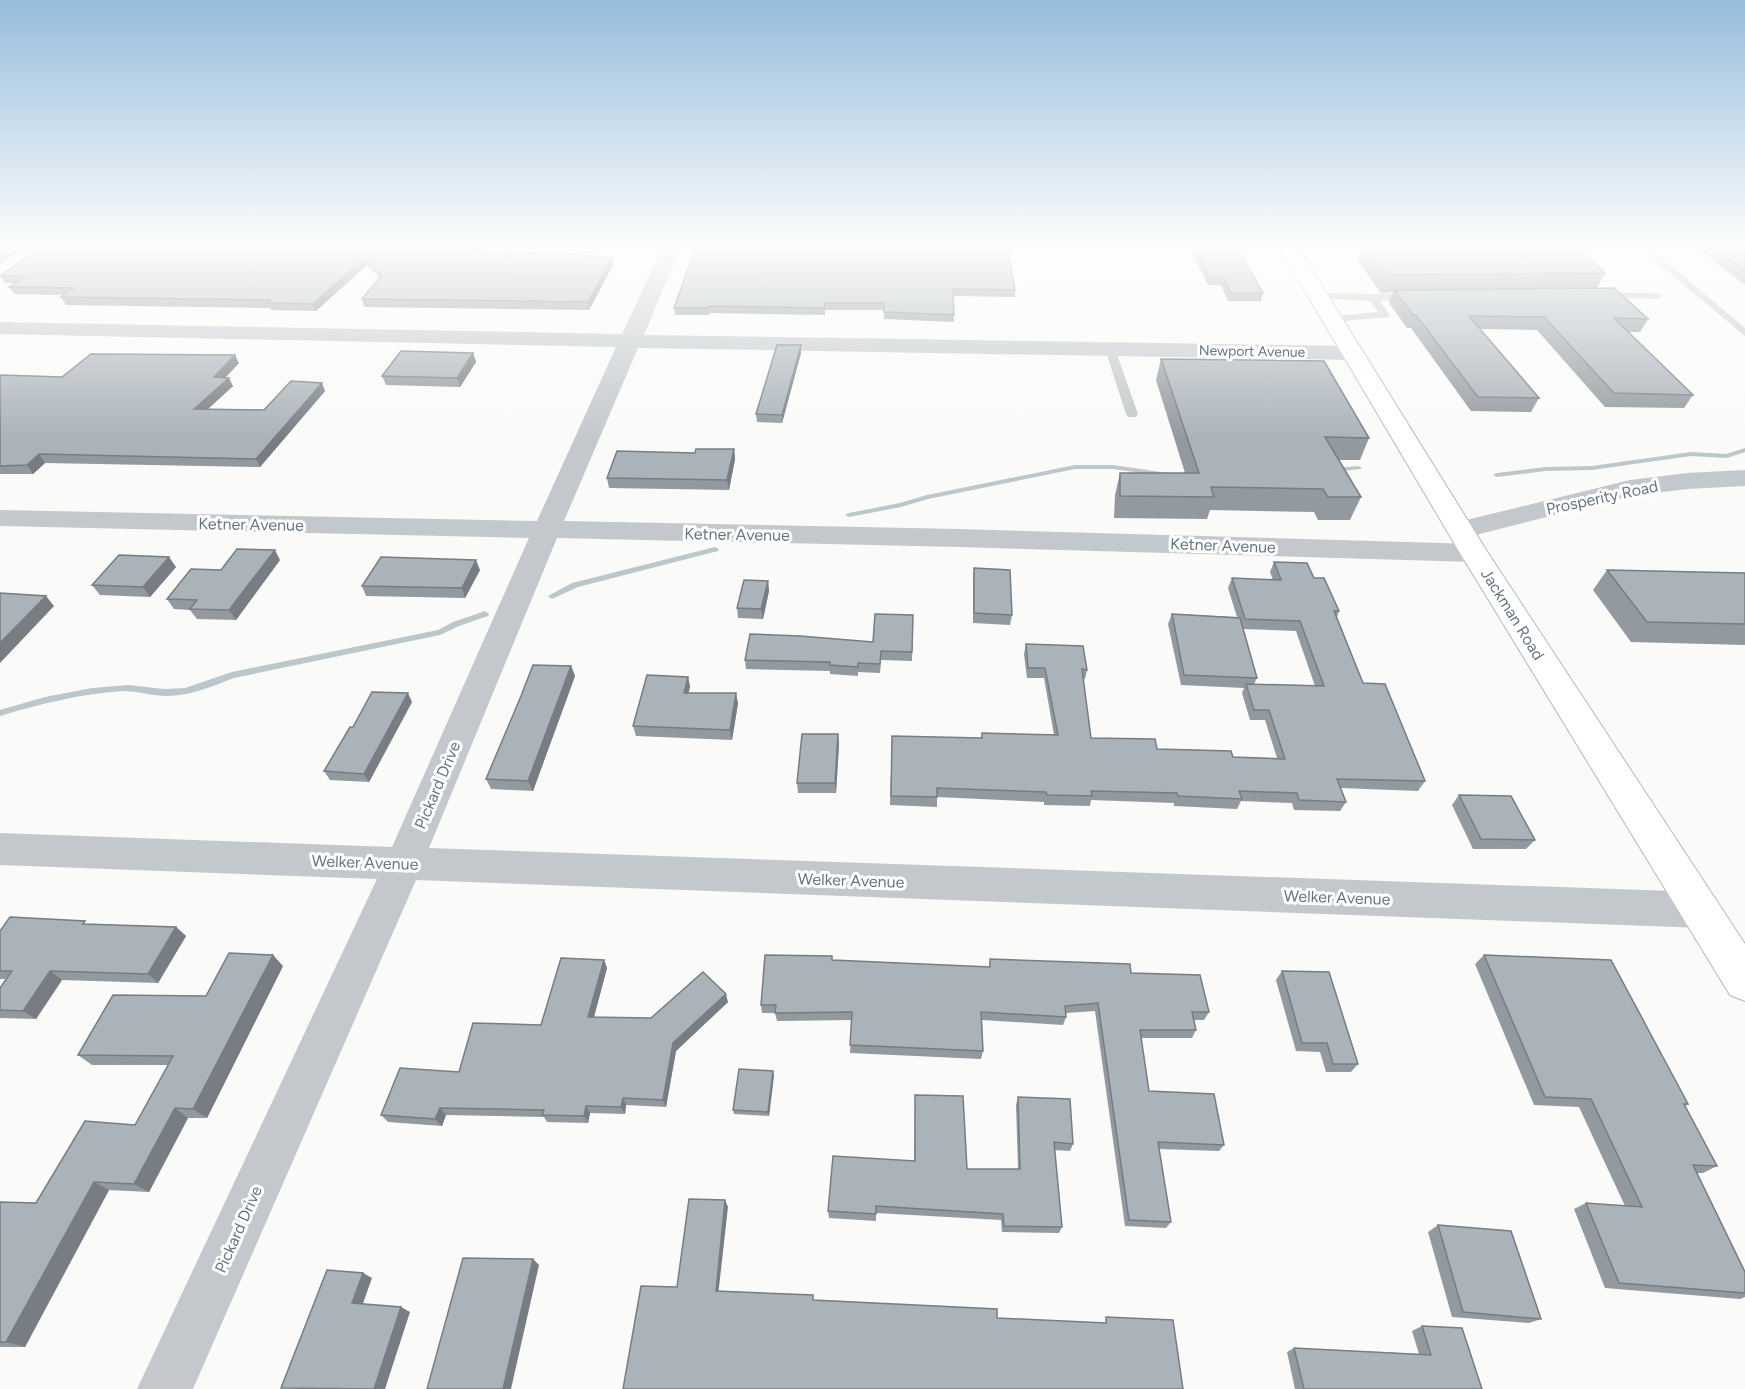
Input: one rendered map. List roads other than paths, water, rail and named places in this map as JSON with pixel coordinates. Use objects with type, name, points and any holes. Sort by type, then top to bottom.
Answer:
[{"type":"main road","name":"Jackman Road","points":[[1326,309],[1467,541],[1745,981]]},
{"type":"street","name":"Pickard Drive","points":[[165,1389],[404,863],[644,309]]},
{"type":"street","name":"Newport Avenue","points":[[0,328],[1353,353]]},
{"type":"street","name":"Prosperity Road","points":[[1467,541],[1630,488],[1687,481],[1745,478]]},
{"type":"street","name":"Ketner Avenue","points":[[0,518],[959,538],[1467,541]]},
{"type":"street","name":"Welker Avenue","points":[[0,849],[1702,910]]},
{"type":"lane","points":[[1339,309],[1385,315],[1381,309]]},
{"type":"lane","points":[[1717,309],[1745,333]]},
{"type":"lane","points":[[1110,349],[1132,414]]},
{"type":"waterway","points":[[1497,475],[1545,469],[1592,468],[1691,454],[1727,456],[1745,450]]},
{"type":"waterway","points":[[849,515],[1075,467],[1113,467],[1168,475]]},
{"type":"waterway","points":[[1334,470],[1358,468]]},
{"type":"waterway","points":[[552,596],[575,585],[715,549]]},
{"type":"waterway","points":[[0,713],[45,700],[108,689],[129,688],[164,693],[185,691],[232,675],[440,632],[485,614]]}]
